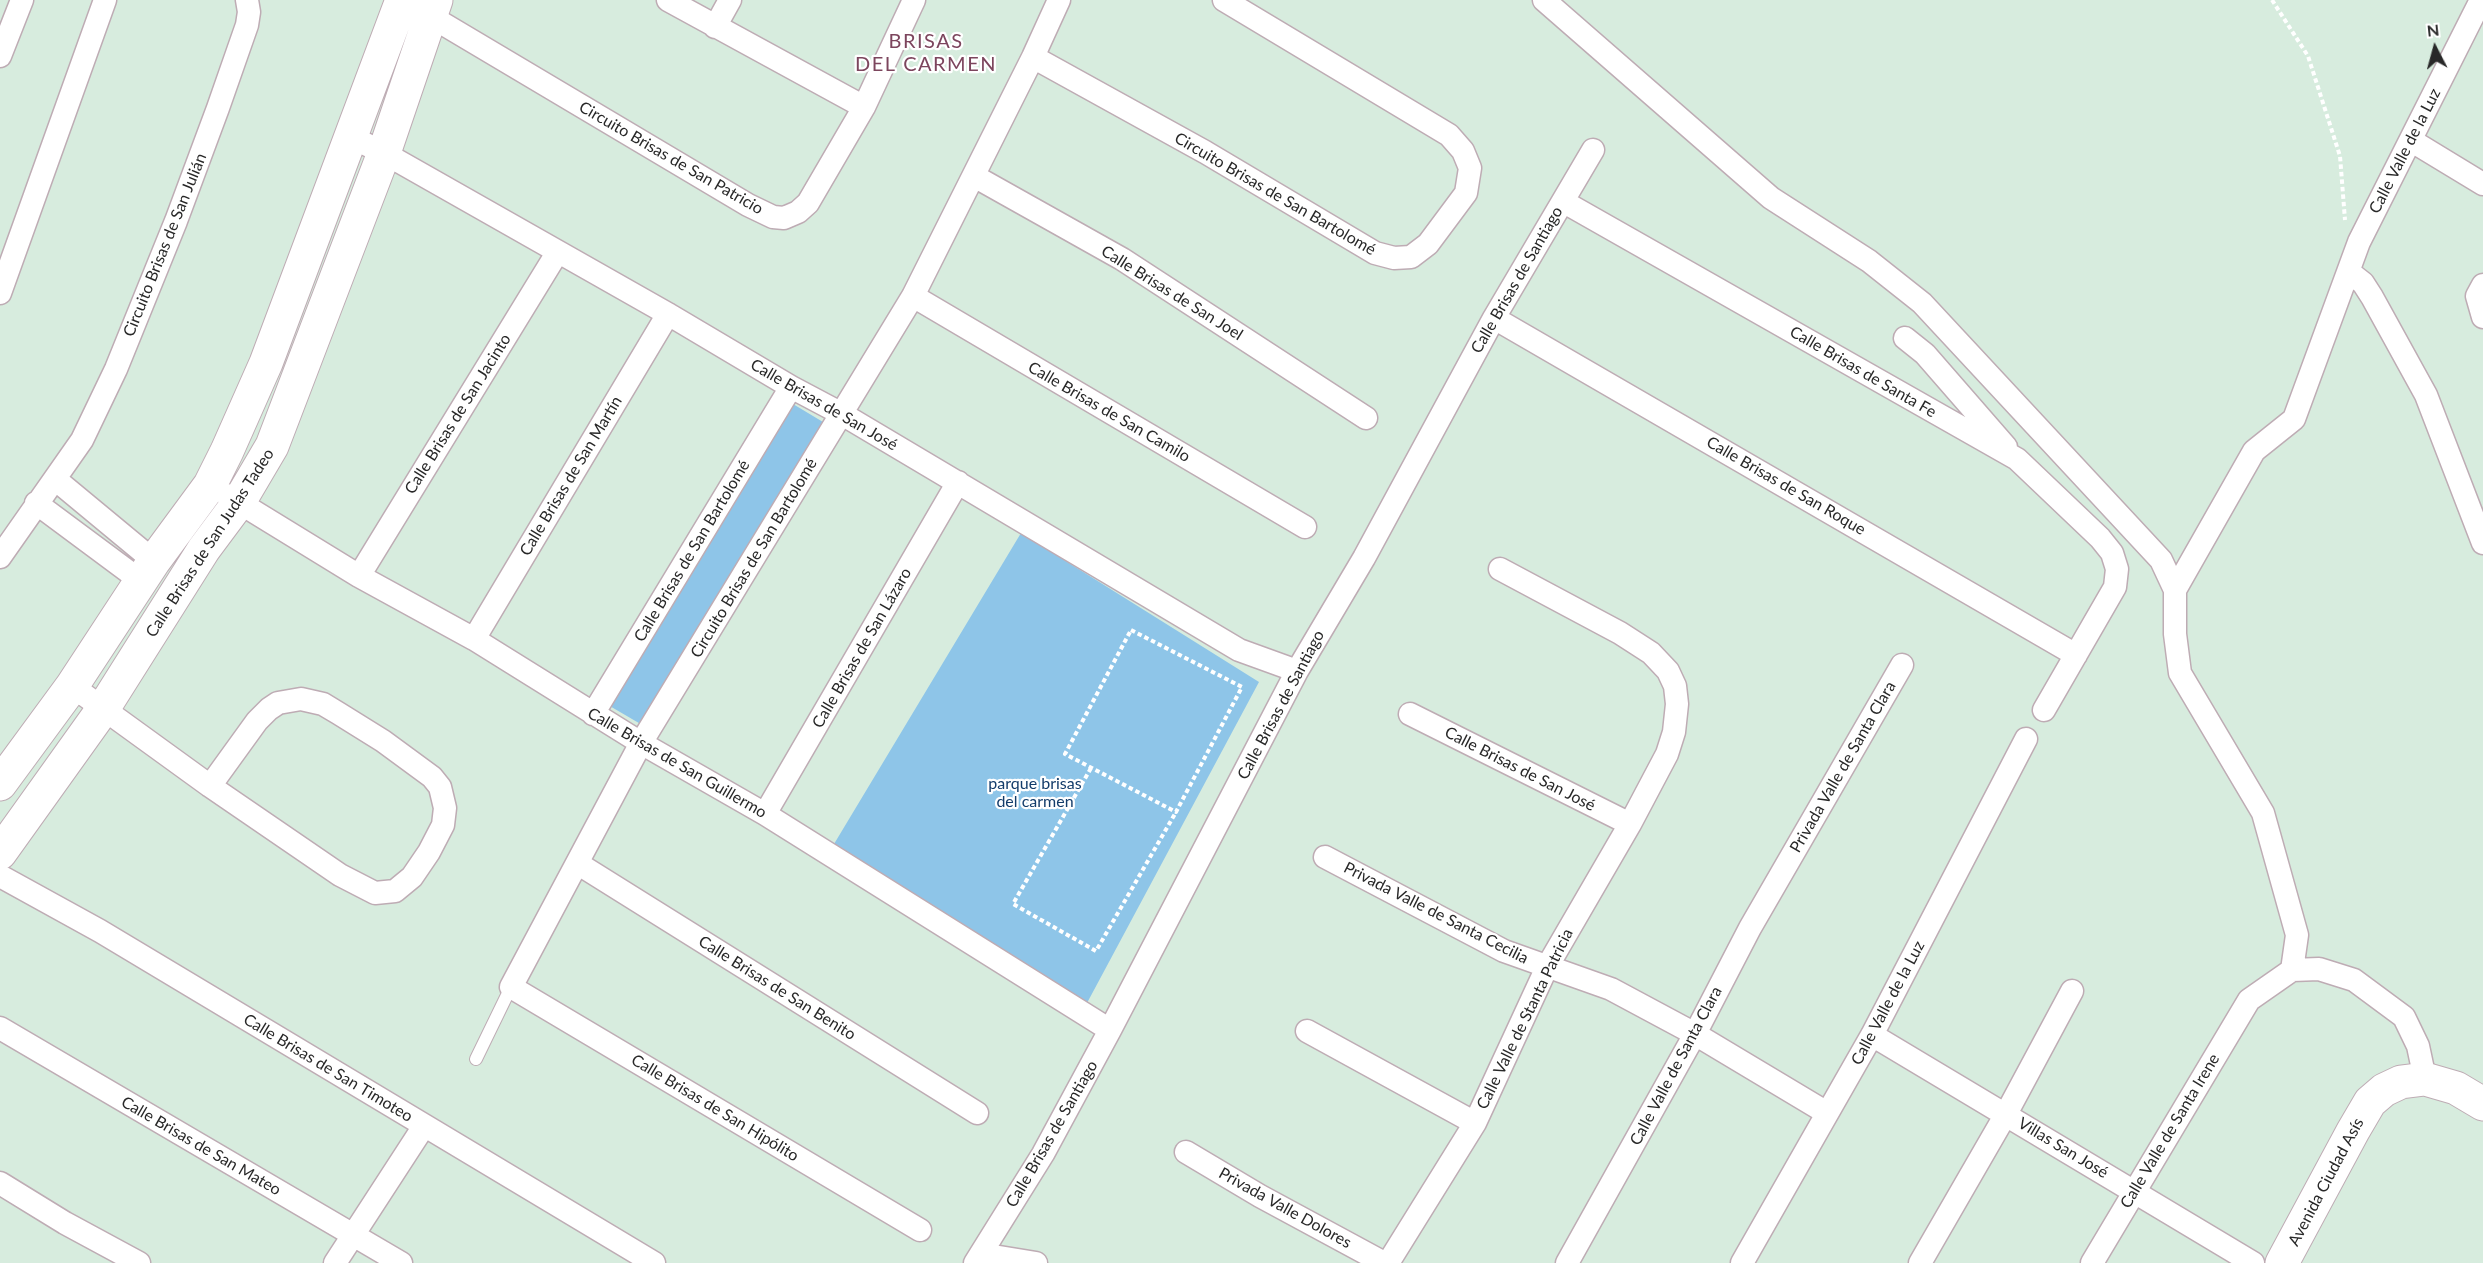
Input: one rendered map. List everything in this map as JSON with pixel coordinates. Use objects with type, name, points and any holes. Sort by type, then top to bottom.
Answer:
[{"type":"street","points":[[0,56],[22,0]]},
{"type":"street","points":[[0,293],[105,0]]},
{"type":"street","name":"Circuito Brisas de San Julián","points":[[0,557],[82,440],[103,397],[176,221],[246,24],[249,12],[247,0]]},
{"type":"street","name":"Calle Brisas de San Judas Tadeo","points":[[0,784],[72,686],[147,571],[210,485],[266,363],[402,0]]},
{"type":"street","points":[[668,0],[864,106]]},
{"type":"street","points":[[715,27],[730,0]]},
{"type":"street","name":"Circuito Brisas de San Patricio","points":[[433,8],[773,217],[791,216],[808,203],[864,106],[914,0]]},
{"type":"street","name":"Circuito Brisas de San Bartolomé","points":[[511,987],[641,743],[913,296],[1033,57],[1059,0]]},
{"type":"street","name":"Circuito Brisas de San Bartolomé","points":[[1033,57],[1204,152],[1375,253],[1394,258],[1411,257],[1428,244],[1466,193],[1470,168],[1463,151],[1449,135],[1224,0]]},
{"type":"street","points":[[1544,0],[1771,198],[1869,261],[1922,303],[2160,560],[2175,590],[2175,634],[2180,673],[2263,813],[2296,935],[2292,970],[2319,969],[2354,980],[2404,1017],[2418,1046],[2425,1080],[2456,1088],[2483,1104]]},
{"type":"street","name":"Calle Valle de la Luz","points":[[2175,590],[2254,451],[2294,419],[2359,242],[2412,141],[2481,0]]},
{"type":"street","name":"Calle Brisas de San Judas Tadeo","points":[[0,853],[103,709],[204,549],[239,502],[280,430],[384,153],[433,8]]},
{"type":"street","name":"Calle Brisas de San José","points":[[351,137],[384,153],[842,414],[1239,650],[1297,671]]},
{"type":"street","points":[[2412,141],[2483,184]]},
{"type":"street","name":"Calle Brisas de Santiago","points":[[978,1259],[1043,1154],[1297,671],[1364,558],[1494,318],[1593,150]]},
{"type":"street","name":"Calle Brisas de San Joel","points":[[974,176],[1122,259],[1366,418]]},
{"type":"street","name":"Calle Brisas de Santa Fe","points":[[1563,202],[2017,459],[2100,538],[2117,569],[2115,587],[2076,655]]},
{"type":"street","name":"Calle Brisas de San Jacinto","points":[[359,576],[557,253]]},
{"type":"street","points":[[2349,272],[2363,283],[2372,297],[2426,395],[2448,445],[2483,543]]},
{"type":"street","points":[[2482,285],[2477,296],[2483,317]]},
{"type":"street","name":"Calle Brisas de San Camilo","points":[[913,296],[1305,527]]},
{"type":"street","name":"Calle Brisas de San Martín","points":[[474,639],[668,314]]},
{"type":"street","name":"Calle Brisas de San Roque","points":[[1494,318],[2076,655]]},
{"type":"street","points":[[1905,338],[1925,354],[2017,459]]},
{"type":"street","name":"Calle Brisas de San Bartolomé","points":[[593,714],[791,387]]},
{"type":"street","points":[[55,479],[147,571]]},
{"type":"street","name":"Calle Brisas de San Lázaro","points":[[765,814],[958,482]]},
{"type":"street","name":"Calle Brisas de San Guillermo","points":[[210,485],[359,576],[474,639],[641,743],[765,814],[1110,1030]]},
{"type":"street","points":[[36,503],[147,571]]},
{"type":"street","name":"Calle Valle de Stanta Patricia","points":[[1386,1263],[1475,1123],[1547,967],[1667,754],[1674,732],[1677,704],[1675,686],[1668,670],[1651,653],[1620,633],[1500,569]]},
{"type":"street","points":[[2044,710],[2076,655]]},
{"type":"street","name":"Privada Valle de Santa Clara","points":[[1785,868],[1902,665]]},
{"type":"street","points":[[72,686],[210,786],[340,875],[375,893],[395,891],[412,877],[443,825],[445,808],[440,787],[432,777],[383,741],[323,704],[301,699],[278,703],[263,715],[210,786]]},
{"type":"street","name":"Calle Brisas de San José","points":[[1410,714],[1629,824]]},
{"type":"street","name":"Calle Valle de la Luz","points":[[1742,1263],[1872,1035],[2026,739]]},
{"type":"street","points":[[29,746],[62,769]]},
{"type":"street","name":"Privada Valle de Santa Cecilia","points":[[1325,857],[1504,951],[1611,989],[1695,1035],[1827,1113]]},
{"type":"street","name":"Calle Brisas de San Benito","points":[[577,863],[976,1113]]},
{"type":"street","name":"Calle Valle de Santa Clara","points":[[1567,1263],[1695,1035],[1750,928],[1785,868]]},
{"type":"street","name":"Calle Brisas de San Timoteo","points":[[0,876],[100,931],[654,1263]]},
{"type":"street","name":"Calle Valle de Santa Irene","points":[[2092,1263],[2133,1191],[2250,1000],[2292,970]]},
{"type":"street","name":"Calle Brisas de San Hipólito","points":[[511,987],[920,1230]]},
{"type":"street","points":[[1920,1263],[2006,1114],[2072,991]]},
{"type":"street","name":"Calle Brisas de San Mateo","points":[[0,1028],[401,1263]]},
{"type":"street","points":[[1307,1031],[1475,1123]]},
{"type":"street","name":"Villas San José","points":[[1872,1035],[2253,1263]]},
{"type":"street","name":"Avenida Ciudad Asís","points":[[2282,1263],[2370,1102],[2384,1090],[2401,1082],[2425,1080]]},
{"type":"street","points":[[335,1263],[424,1126]]},
{"type":"street","name":"Privada Valle Dolores","points":[[1186,1152],[1260,1196],[1386,1263]]},
{"type":"street","points":[[0,1183],[65,1223],[139,1263]]},
{"type":"street","points":[[978,1259],[1036,1263]]},
{"type":"lane","name":"Circuito Brisas de San Bartolomé","points":[[476,1059],[511,987]]},
{"type":"path","points":[[2272,0],[2308,56],[2340,156],[2346,226]]},
{"type":"path","points":[[1091,768],[1013,904],[1096,951],[1176,812],[1242,687],[1131,630],[1065,754],[1176,812]]},
{"type":"green space","points":[[788,401],[823,422],[644,726],[608,705]]},
{"type":"green space","name":"parque brisas del carmen","points":[[1021,533],[1259,682],[1087,1003],[834,844]]},
{"type":"district","name":"BRISAS DEL CARMEN","points":[[926,54]]}]
